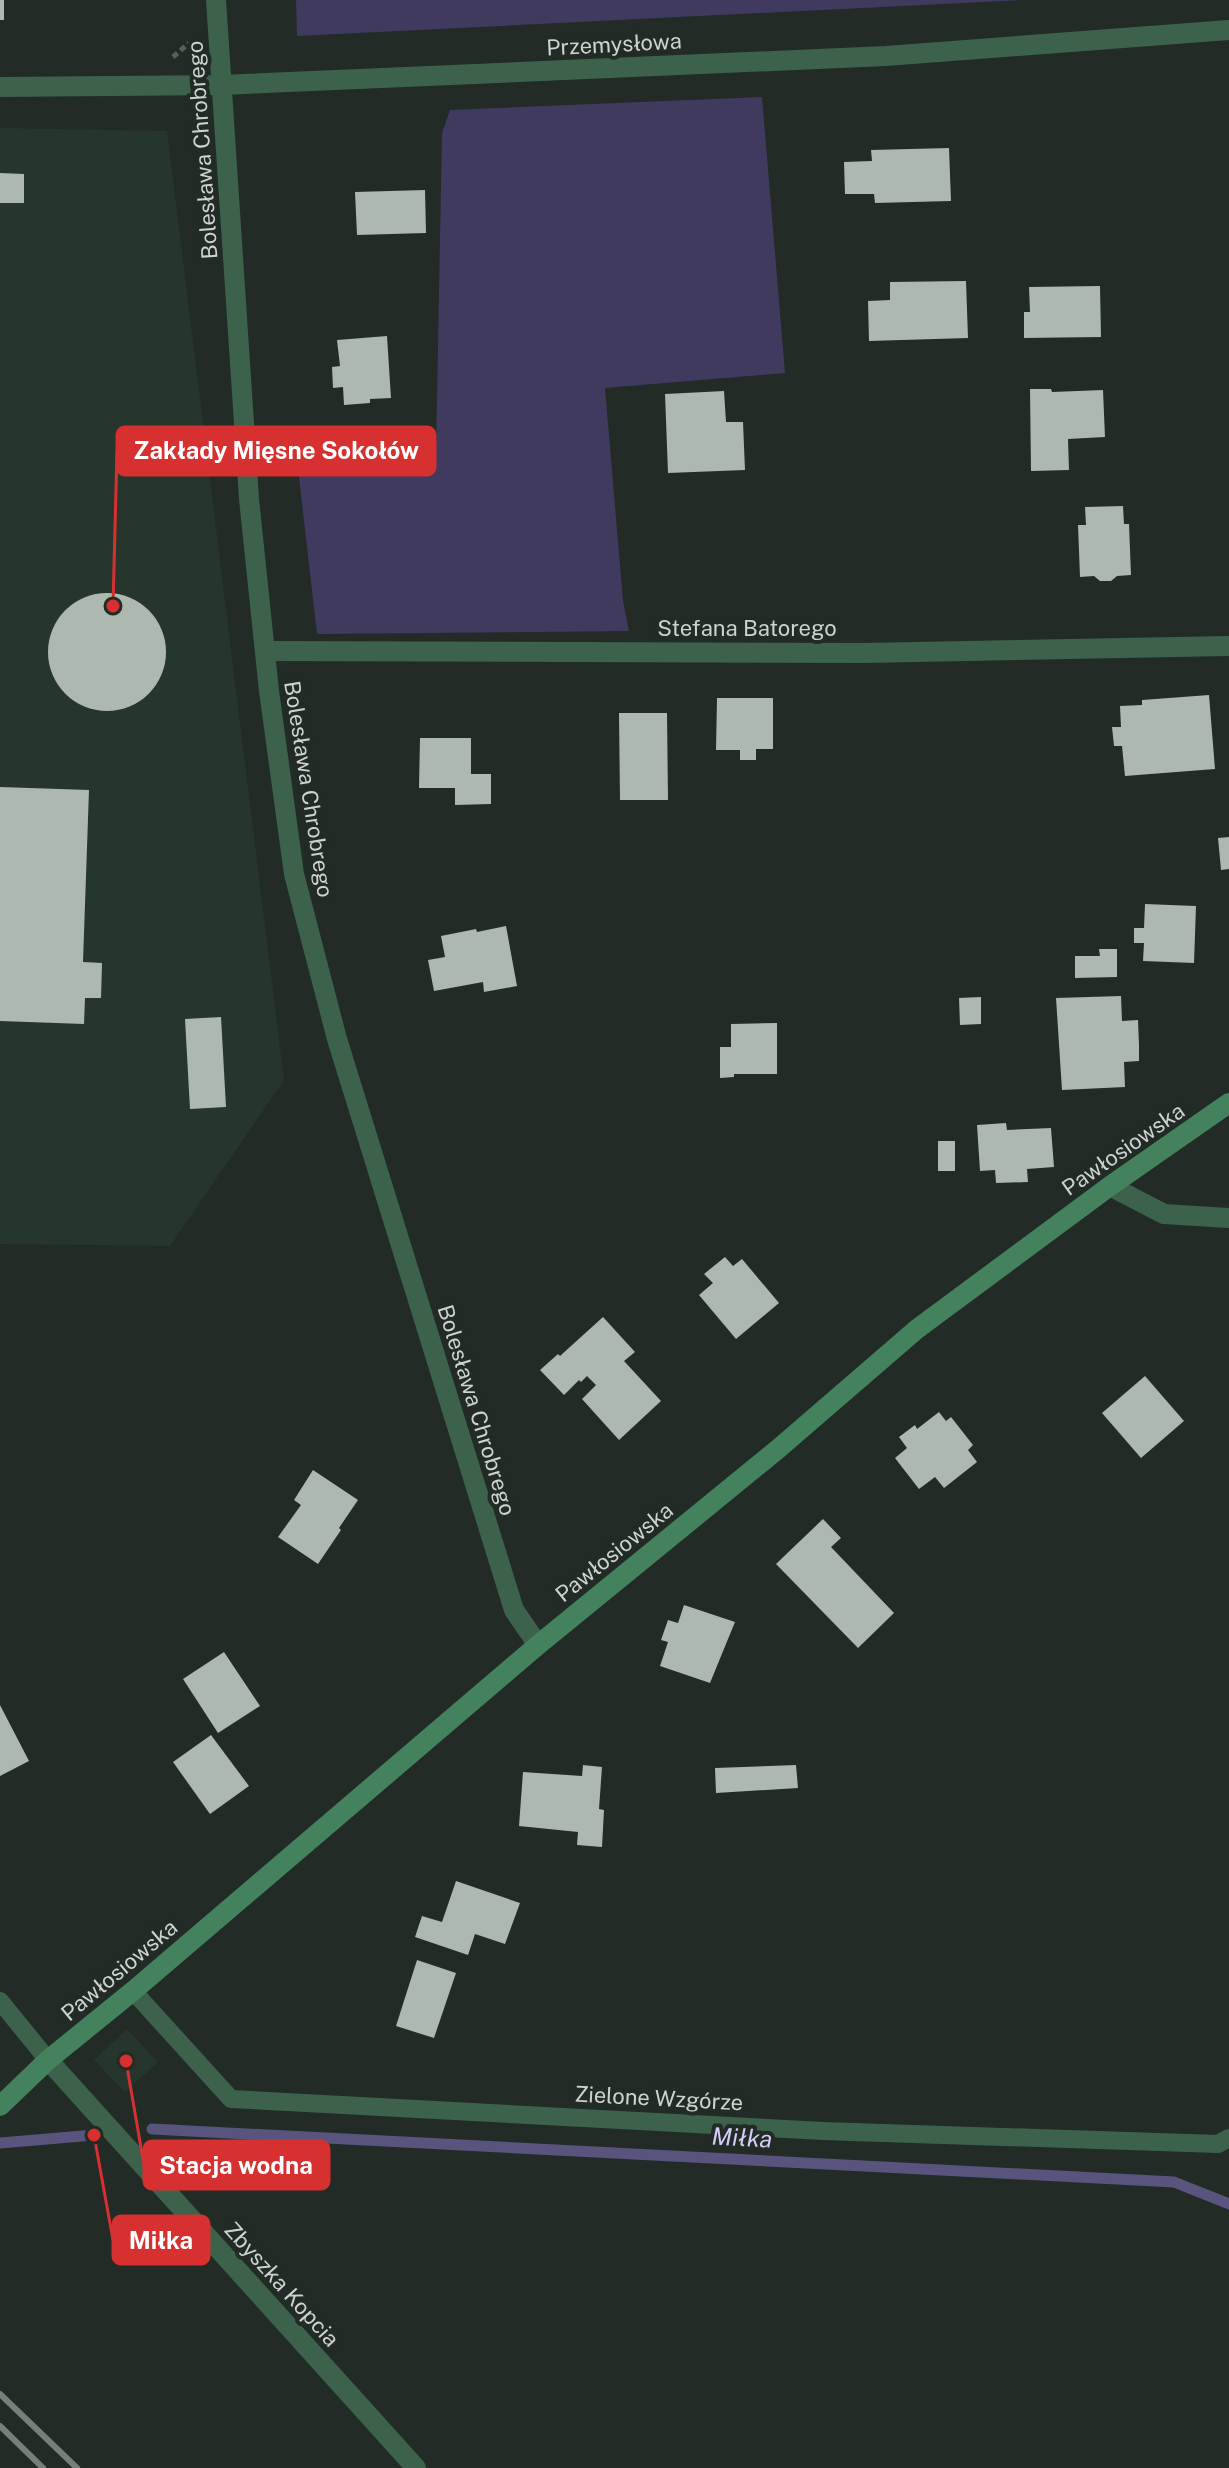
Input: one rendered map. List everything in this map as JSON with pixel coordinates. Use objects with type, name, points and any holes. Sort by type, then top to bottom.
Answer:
[{"type":"street","name":"Bolesława Chrobrego","points":[[216,0],[249,499],[269,691],[294,874],[337,1039],[514,1610],[538,1645]]},
{"type":"street","name":"Przemysłowa","points":[[0,87],[222,85],[886,56],[1229,30]]},
{"type":"street","name":"Stefana Batorego","points":[[265,651],[863,653],[1229,646]]},
{"type":"street","name":"Pawłosiowska","points":[[0,2106],[48,2060],[917,1329],[1110,1186],[1229,1103]]},
{"type":"street","points":[[1110,1186],[1164,1214],[1229,1218]]},
{"type":"street","name":"Zbyszka Kopcia","points":[[48,2060],[416,2468]]},
{"type":"lane","name":"Zielone Wzgórze","points":[[133,1991],[231,2099],[823,2131],[1218,2144],[1229,2138]]},
{"type":"lane","points":[[0,2001],[48,2060]]},
{"type":"shaded area","points":[[296,0],[1021,0],[297,36]]},
{"type":"shaded area","points":[[762,97],[785,373],[605,388],[623,601],[629,631],[317,634],[296,451],[436,453],[442,133],[450,110]]},
{"type":"shaded area","points":[[0,128],[167,131],[284,1080],[170,1246],[0,1244]]},
{"type":"shaded area","points":[[127,2029],[158,2062],[125,2092],[94,2060]]},
{"type":"building","points":[[0,0],[4,0],[4,20],[0,20]]},
{"type":"building","points":[[949,148],[951,201],[875,203],[874,194],[845,194],[844,162],[872,161],[871,150]]},
{"type":"building","points":[[0,173],[24,174],[24,203],[0,203]]},
{"type":"building","points":[[425,190],[426,233],[357,235],[355,192]]},
{"type":"building","points":[[966,281],[968,338],[869,341],[868,301],[890,300],[890,282]]},
{"type":"building","points":[[1100,286],[1101,337],[1024,338],[1024,312],[1030,312],[1029,287]]},
{"type":"building","points":[[387,336],[391,398],[344,405],[343,387],[333,388],[332,367],[340,366],[337,340]]},
{"type":"building","points":[[1030,389],[1051,389],[1052,392],[1103,390],[1105,437],[1068,439],[1069,470],[1031,471]]},
{"type":"building","points":[[724,391],[726,422],[743,422],[745,470],[668,473],[665,394]]},
{"type":"building","points":[[1123,506],[1124,524],[1129,524],[1131,575],[1117,576],[1111,581],[1100,581],[1094,576],[1080,577],[1078,525],[1086,525],[1085,507]]},
{"type":"building","points":[[107,593],[140,603],[156,619],[166,652],[156,685],[140,701],[107,711],[74,701],[58,685],[48,652],[58,619],[74,603]]},
{"type":"building","points":[[1209,695],[1215,769],[1125,776],[1122,746],[1114,746],[1112,727],[1121,727],[1120,706],[1142,705],[1142,700]]},
{"type":"building","points":[[717,698],[773,698],[773,749],[756,749],[756,760],[740,760],[740,750],[716,750]]},
{"type":"building","points":[[619,713],[667,713],[668,800],[620,800]]},
{"type":"building","points":[[420,738],[471,738],[471,774],[491,774],[491,804],[455,805],[455,788],[419,788]]},
{"type":"building","points":[[0,787],[89,790],[83,962],[102,963],[101,998],[85,998],[84,1024],[0,1021]]},
{"type":"building","points":[[1229,837],[1229,869],[1221,870],[1218,838]]},
{"type":"building","points":[[1145,904],[1196,906],[1194,963],[1143,961],[1144,943],[1134,943],[1134,928],[1144,928]]},
{"type":"building","points":[[506,926],[517,986],[484,992],[483,982],[434,991],[428,960],[445,957],[441,936]]},
{"type":"building","points":[[1099,949],[1117,949],[1117,977],[1075,978],[1075,956],[1100,956]]},
{"type":"building","points":[[1121,996],[1122,1021],[1138,1020],[1139,1061],[1124,1062],[1125,1087],[1062,1090],[1056,998]]},
{"type":"building","points":[[981,997],[981,1024],[960,1025],[959,998]]},
{"type":"building","points":[[221,1017],[226,1107],[190,1109],[185,1019]]},
{"type":"building","points":[[777,1023],[777,1074],[734,1074],[734,1077],[720,1078],[720,1047],[731,1047],[731,1024]]},
{"type":"building","points":[[1006,1123],[1007,1130],[1051,1128],[1054,1167],[1027,1169],[1028,1182],[996,1183],[995,1170],[980,1171],[977,1125]]},
{"type":"building","points":[[938,1141],[955,1141],[955,1171],[938,1171]]},
{"type":"building","points":[[725,1257],[733,1266],[742,1259],[779,1303],[736,1339],[699,1295],[713,1283],[704,1274]]},
{"type":"building","points":[[603,1317],[635,1352],[624,1361],[661,1401],[619,1440],[582,1399],[596,1385],[587,1376],[564,1395],[540,1370]]},
{"type":"building","points":[[1145,1376],[1184,1421],[1141,1458],[1102,1413]]},
{"type":"building","points":[[939,1412],[946,1421],[951,1417],[973,1445],[968,1450],[977,1462],[944,1488],[935,1477],[919,1489],[895,1458],[907,1448],[899,1437],[915,1425],[917,1429]]},
{"type":"building","points":[[313,1470],[358,1500],[318,1564],[278,1537],[301,1505],[294,1500]]},
{"type":"building","points":[[823,1519],[841,1538],[831,1547],[894,1613],[858,1648],[776,1564]]},
{"type":"building","points":[[684,1605],[735,1622],[710,1683],[660,1666],[668,1642],[661,1640],[668,1620],[678,1623]]},
{"type":"building","points":[[224,1652],[260,1706],[218,1733],[183,1679]]},
{"type":"building","points":[[0,1705],[29,1761],[0,1776]]},
{"type":"building","points":[[211,1735],[249,1786],[210,1814],[173,1762]]},
{"type":"building","points":[[583,1765],[602,1767],[599,1809],[604,1810],[602,1847],[577,1845],[578,1832],[519,1826],[523,1772],[582,1776]]},
{"type":"building","points":[[796,1765],[798,1788],[716,1793],[715,1768]]},
{"type":"building","points":[[456,1881],[520,1903],[505,1944],[475,1934],[468,1955],[415,1937],[422,1916],[442,1922]]},
{"type":"building","points":[[417,1960],[456,1973],[434,2038],[396,2026]]},
{"type":"waterway","name":"Miłka","points":[[152,2129],[1174,2182],[1229,2204]]},
{"type":"waterway","name":"Miłka","points":[[0,2143],[94,2135]]},
{"type":"railway","points":[[0,2394],[77,2468]]},
{"type":"railway","points":[[0,2426],[43,2468]]},
{"type":"place","name":"Zakłady Mięsne Sokołów","points":[[113,606]]},
{"type":"place","name":"Stacja wodna","points":[[126,2061]]},
{"type":"place","name":"Miłka","points":[[94,2135]]}]
